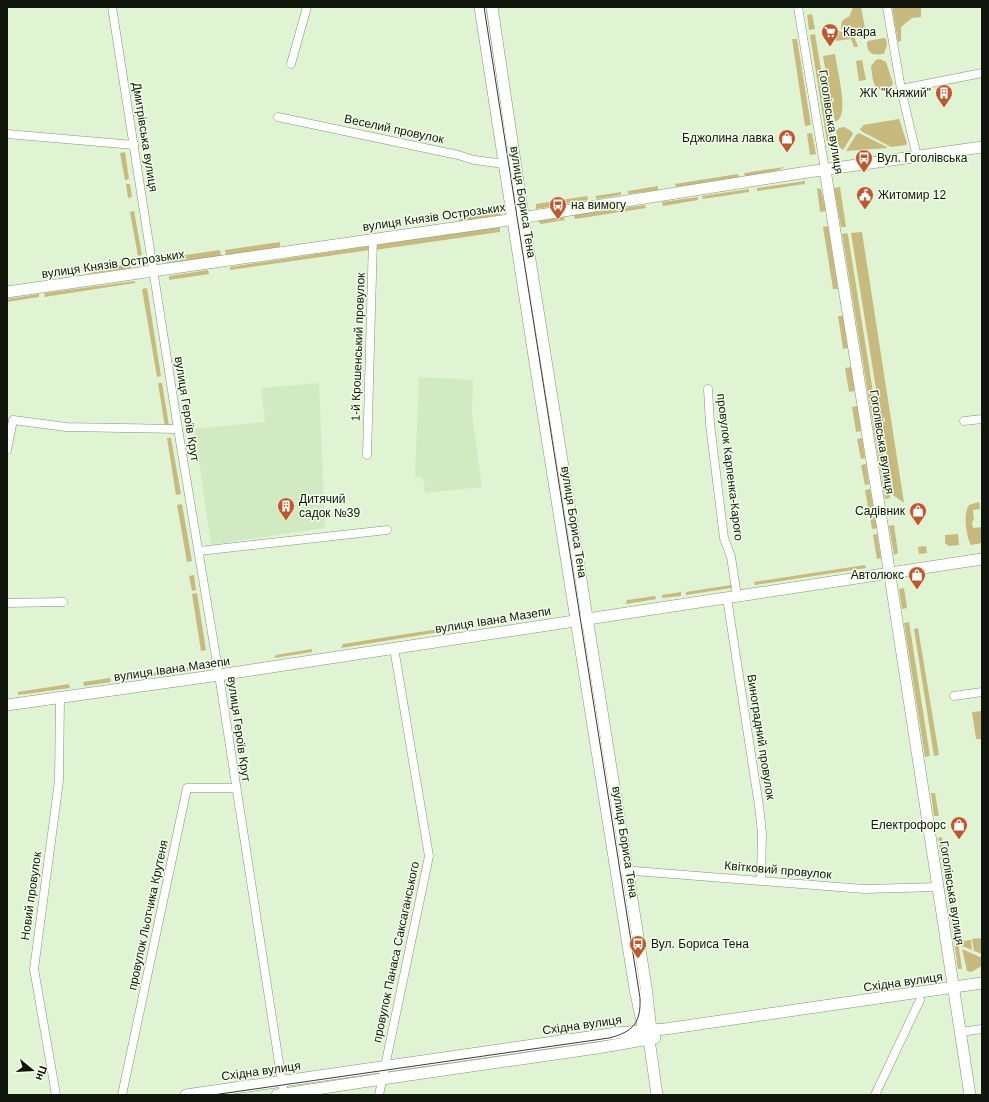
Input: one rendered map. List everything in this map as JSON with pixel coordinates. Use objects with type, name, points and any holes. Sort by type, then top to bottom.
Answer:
[{"type":"street","name":"Дмитрівська вулиця","points":[[112,7],[153,272]]},
{"type":"street","points":[[291,64],[307,7]]},
{"type":"street","name":"вулиця Бориса Тена","points":[[480,7],[504,164],[518,218]]},
{"type":"street","name":"вулиця Бориса Тена","points":[[492,7],[518,218],[582,619],[628,870],[646,987],[648,1033],[657,1095]]},
{"type":"street","name":"Гоголівська вулиця","points":[[798,7],[890,574],[970,1095]]},
{"type":"street","points":[[887,7],[901,89],[917,157]]},
{"type":"street","points":[[901,89],[982,73]]},
{"type":"street","name":"Веселий провулок","points":[[278,117],[458,155],[474,160],[504,164]]},
{"type":"street","points":[[7,134],[134,144]]},
{"type":"street","name":"вулиця Князів Острозьких","points":[[7,292],[372,240],[982,147]]},
{"type":"street","name":"1-й Крошенський провулок","points":[[367,455],[372,240]]},
{"type":"street","name":"вулиця Героїв Крут","points":[[153,272],[219,675],[282,1082],[282,1095]]},
{"type":"street","name":"провулок Карпенка-Карого","points":[[708,389],[710,424],[724,538],[731,557],[732,597]]},
{"type":"street","points":[[964,421],[982,419]]},
{"type":"street","points":[[7,450],[13,420],[66,426],[178,429]]},
{"type":"street","points":[[199,551],[387,530]]},
{"type":"street","name":"вулиця Івана Мазепи","points":[[7,705],[219,675],[982,559]]},
{"type":"street","name":"Виноградний провулок","points":[[732,597],[760,806],[762,833],[761,880]]},
{"type":"street","points":[[7,603],[64,602]]},
{"type":"street","name":"вулиця Бориса Тена","points":[[582,619],[616,870],[635,989],[648,1033]]},
{"type":"street","name":"провулок Панаса Саксаганського","points":[[379,1095],[429,856],[394,648]]},
{"type":"street","points":[[954,696],[982,692]]},
{"type":"street","name":"Новий провулок","points":[[56,1095],[34,969],[59,781],[60,698]]},
{"type":"street","name":"провулок Льотчика Крутеня","points":[[122,1095],[187,788],[236,788]]},
{"type":"street","name":"Квітковий провулок","points":[[616,870],[761,880],[864,890],[939,887]]},
{"type":"street","name":"Східна вулиця","points":[[186,1095],[617,1033],[648,1033],[920,1000],[982,983]]},
{"type":"street","name":"Східна вулиця","points":[[282,1095],[597,1048],[665,1029],[954,991],[982,990]]},
{"type":"street","points":[[875,1095],[920,1000]]},
{"type":"street","points":[[960,1032],[982,1029]]},
{"type":"shaded area","points":[[853,7],[861,7],[867,38],[841,29],[842,21],[849,17]]},
{"type":"shaded area","points":[[892,7],[921,7],[921,17],[912,18],[901,27],[901,41],[898,42]]},
{"type":"shaded area","points":[[812,14],[815,29],[809,30],[807,15]]},
{"type":"shaded area","points":[[833,29],[854,36],[858,47],[854,47],[851,39],[836,41]]},
{"type":"shaded area","points":[[815,34],[832,135],[827,142],[810,35]]},
{"type":"shaded area","points":[[884,38],[886,39],[887,45],[884,54],[874,54],[869,52],[867,46],[868,41]]},
{"type":"shaded area","points":[[792,39],[797,39],[811,125],[805,126]]},
{"type":"shaded area","points":[[835,54],[841,86],[842,110],[841,116],[835,122],[823,56]]},
{"type":"shaded area","points":[[880,59],[886,62],[893,83],[891,88],[885,90],[877,88],[873,81],[871,66],[876,60]]},
{"type":"shaded area","points":[[862,60],[866,80],[859,81],[856,61]]},
{"type":"shaded area","points":[[899,119],[907,143],[906,145],[891,147],[861,131],[860,128],[863,127],[863,125]]},
{"type":"shaded area","points":[[844,127],[853,134],[843,150],[838,145],[836,131],[839,128]]},
{"type":"shaded area","points":[[812,133],[816,154],[810,155],[807,134]]},
{"type":"shaded area","points":[[859,133],[887,148],[846,151],[856,135]]},
{"type":"shaded area","points":[[125,152],[129,179],[125,180],[120,153]]},
{"type":"shaded area","points":[[785,167],[776,171],[745,176],[744,173]]},
{"type":"shaded area","points":[[738,174],[739,177],[676,187],[675,184]]},
{"type":"shaded area","points":[[805,181],[805,184],[757,191],[757,188]]},
{"type":"shaded area","points":[[126,184],[130,184],[132,197],[128,198]]},
{"type":"shaded area","points":[[658,186],[658,190],[628,194],[628,191]]},
{"type":"shaded area","points":[[840,187],[846,227],[841,227],[834,188]]},
{"type":"shaded area","points":[[817,188],[821,189],[826,211],[820,212]]},
{"type":"shaded area","points":[[749,189],[749,192],[703,199],[702,196]]},
{"type":"shaded area","points":[[621,192],[621,195],[596,199],[596,196]]},
{"type":"shaded area","points":[[587,196],[588,200],[536,209],[536,204]]},
{"type":"shaded area","points":[[698,197],[698,200],[663,206],[662,202]]},
{"type":"shaded area","points":[[645,205],[646,208],[575,219],[574,215]]},
{"type":"shaded area","points":[[134,211],[142,255],[138,256],[130,212]]},
{"type":"shaded area","points":[[500,211],[501,215],[459,221],[459,218]]},
{"type":"shaded area","points":[[564,217],[565,220],[541,224],[538,221]]},
{"type":"shaded area","points":[[828,226],[838,289],[833,289],[823,227]]},
{"type":"shaded area","points":[[500,227],[500,232],[375,250],[375,245]]},
{"type":"shaded area","points":[[862,232],[904,503],[893,495],[851,233]]},
{"type":"shaded area","points":[[847,233],[890,498],[885,499],[842,234]]},
{"type":"shaded area","points":[[280,242],[280,247],[226,255],[225,250]]},
{"type":"shaded area","points":[[370,246],[370,250],[230,270],[230,267]]},
{"type":"shaded area","points":[[220,250],[221,256],[170,263],[167,263],[165,258]]},
{"type":"shaded area","points":[[130,264],[131,268],[89,274],[90,270]]},
{"type":"shaded area","points":[[208,270],[209,274],[169,280],[169,276]]},
{"type":"shaded area","points":[[135,281],[135,283],[44,297],[45,293]]},
{"type":"shaded area","points":[[147,288],[161,376],[157,377],[142,289]]},
{"type":"shaded area","points":[[39,294],[39,297],[7,302],[7,299]]},
{"type":"shaded area","points":[[838,316],[843,316],[848,348],[843,349]]},
{"type":"shaded area","points":[[851,367],[855,391],[849,392],[845,368]]},
{"type":"shaded area","points":[[419,377],[473,380],[472,414],[482,487],[425,493],[423,478],[415,476]]},
{"type":"shaded area","points":[[158,383],[162,383],[169,426],[165,427]]},
{"type":"shaded area","points":[[319,383],[325,528],[211,545],[194,429],[265,422],[261,388]]},
{"type":"shaded area","points":[[857,406],[861,431],[856,432],[852,407]]},
{"type":"shaded area","points":[[167,438],[171,438],[181,494],[176,495]]},
{"type":"shaded area","points":[[862,438],[865,458],[861,459],[857,439]]},
{"type":"shaded area","points":[[866,464],[869,484],[865,485],[861,465]]},
{"type":"shaded area","points":[[870,489],[877,528],[872,529],[865,490]]},
{"type":"shaded area","points":[[979,502],[980,509],[973,510],[974,519],[972,522],[973,528],[982,527],[982,543],[971,545],[967,530],[966,513],[969,505]]},
{"type":"shaded area","points":[[182,504],[192,561],[187,562],[177,505]]},
{"type":"shaded area","points":[[894,525],[898,553],[894,555],[889,526]]},
{"type":"shaded area","points":[[877,534],[881,558],[877,559],[873,535]]},
{"type":"shaded area","points":[[958,534],[959,545],[949,546],[945,543],[945,535]]},
{"type":"shaded area","points":[[926,546],[927,553],[919,554],[918,547]]},
{"type":"shaded area","points":[[865,565],[866,568],[755,585],[754,582]]},
{"type":"shaded area","points":[[194,575],[196,590],[192,591],[189,576]]},
{"type":"shaded area","points":[[731,585],[731,588],[686,595],[686,592]]},
{"type":"shaded area","points":[[904,588],[907,608],[902,609],[899,589]]},
{"type":"shaded area","points":[[681,592],[681,596],[662,598],[662,595]]},
{"type":"shaded area","points":[[197,593],[206,650],[201,651],[192,594]]},
{"type":"shaded area","points":[[655,596],[656,599],[626,604],[627,600]]},
{"type":"shaded area","points":[[536,614],[536,617],[517,620],[517,617]]},
{"type":"shaded area","points":[[909,622],[930,756],[925,757],[904,623]]},
{"type":"shaded area","points":[[470,624],[471,627],[453,630],[452,627]]},
{"type":"shaded area","points":[[445,628],[446,631],[341,648],[343,644]]},
{"type":"shaded area","points":[[918,628],[939,755],[934,756],[914,629]]},
{"type":"shaded area","points":[[312,649],[312,652],[274,658],[276,655]]},
{"type":"shaded area","points":[[199,666],[200,670],[182,672],[182,669]]},
{"type":"shaded area","points":[[175,669],[175,673],[154,676],[153,673]]},
{"type":"shaded area","points":[[147,674],[148,677],[130,680],[129,676]]},
{"type":"shaded area","points":[[110,678],[111,682],[84,686],[83,682]]},
{"type":"shaded area","points":[[69,684],[70,688],[18,695],[18,692]]},
{"type":"shaded area","points":[[982,711],[982,739],[976,739],[972,712]]},
{"type":"shaded area","points":[[931,793],[935,793],[939,816],[934,816]]},
{"type":"shaded area","points":[[942,837],[951,895],[947,895],[938,838]]},
{"type":"shaded area","points":[[952,900],[962,969],[958,969],[948,901]]},
{"type":"shaded area","points":[[982,938],[982,954],[974,951],[972,939]]},
{"type":"shaded area","points":[[971,940],[972,950],[962,946],[961,941]]},
{"type":"shaded area","points":[[962,949],[982,958],[982,966],[971,972],[967,971]]},
{"type":"tram line","points":[[213,1095],[609,1038],[617,1036],[630,1029],[634,1025],[639,1014],[640,998],[484,7]]},
{"type":"place","name":"Квара","points":[[830,47]]},
{"type":"place","name":"ЖК \"Княжий\"","points":[[944,108]]},
{"type":"place","name":"Бджолина лавка","points":[[787,153]]},
{"type":"place","name":"Вул. Гоголівська","points":[[864,173]]},
{"type":"place","name":"Житомир 12","points":[[865,210]]},
{"type":"place","name":"на вимогу","points":[[558,220]]},
{"type":"place","name":"Дитячий садок №39","points":[[286,521]]},
{"type":"place","name":"Садівник","points":[[918,526]]},
{"type":"place","name":"Автолюкс","points":[[917,590]]},
{"type":"place","name":"Електрофорс","points":[[959,840]]},
{"type":"place","name":"Вул. Бориса Тена","points":[[638,959]]}]
